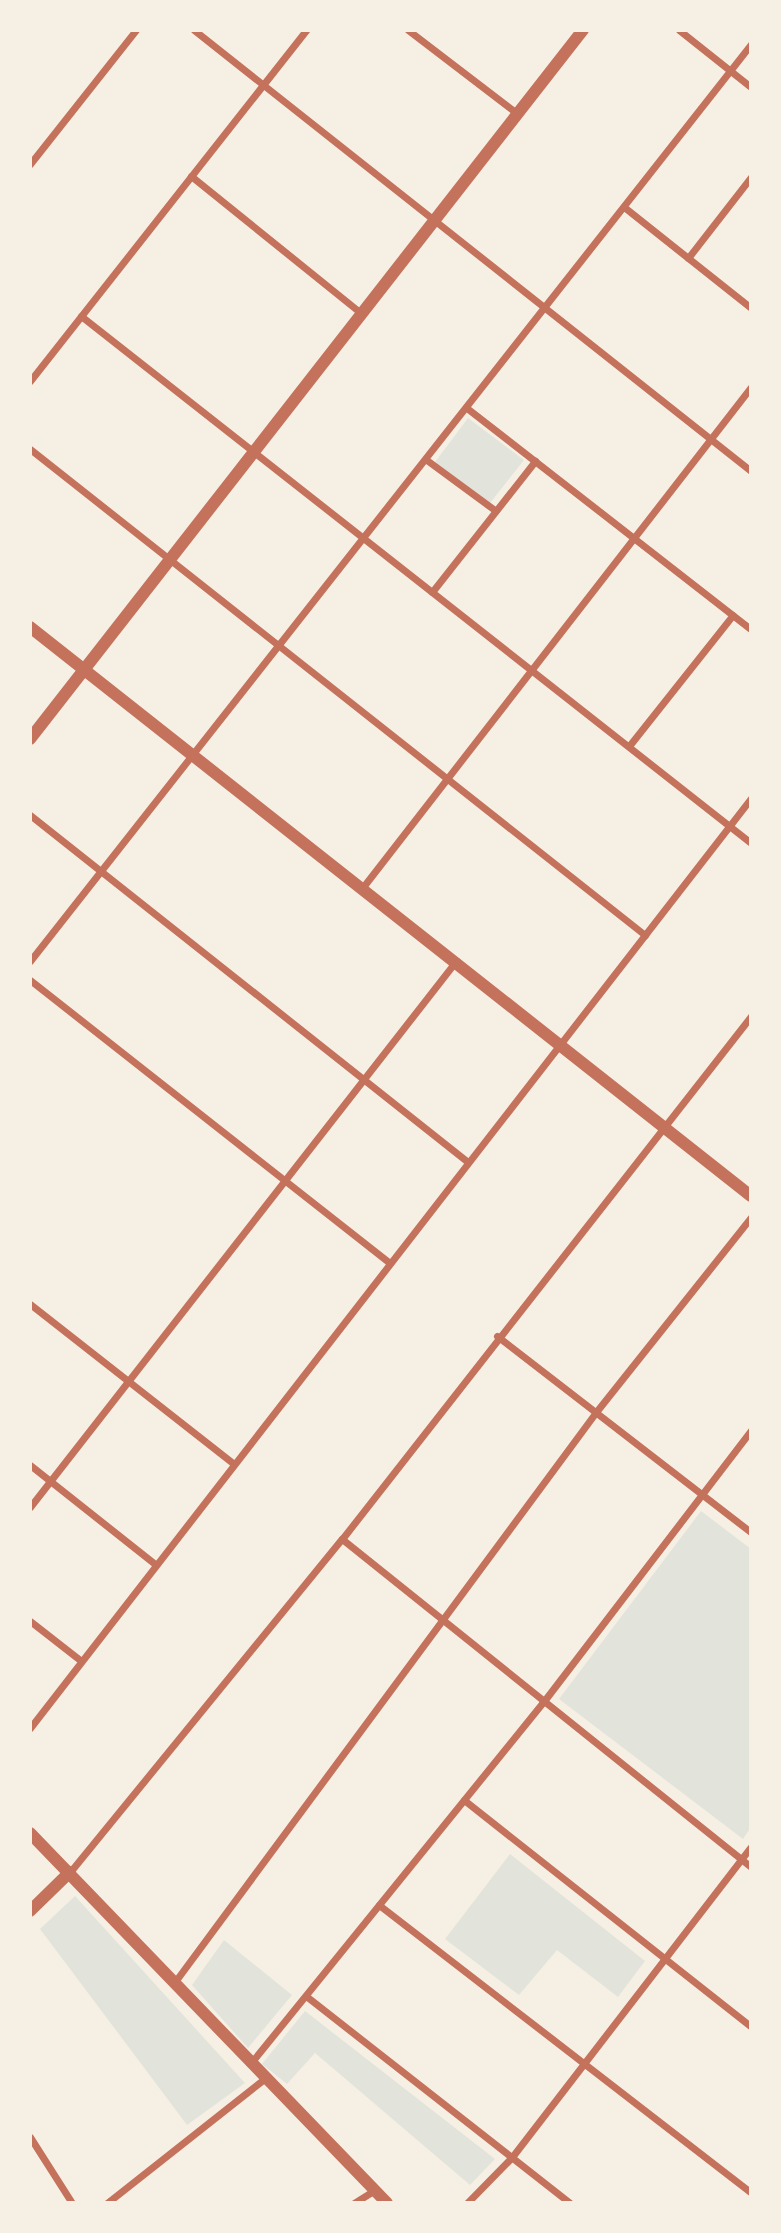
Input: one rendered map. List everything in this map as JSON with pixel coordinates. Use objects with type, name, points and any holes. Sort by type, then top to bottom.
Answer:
[{"type":"street","points":[[30,164],[136,30]]},
{"type":"street","points":[[194,30],[751,471]]},
{"type":"street","points":[[30,380],[306,30]]},
{"type":"street","points":[[30,739],[583,30]]},
{"type":"street","points":[[679,30],[751,87]]},
{"type":"street","points":[[411,31],[518,114]]},
{"type":"street","points":[[30,961],[428,461],[751,44]]},
{"type":"street","points":[[191,176],[361,313]]},
{"type":"street","points":[[688,258],[751,177]]},
{"type":"street","points":[[624,207],[751,308]]},
{"type":"street","points":[[80,316],[751,843]]},
{"type":"street","points":[[363,887],[751,387]]},
{"type":"street","points":[[468,409],[751,629]]},
{"type":"street","points":[[30,449],[645,935]]},
{"type":"street","points":[[428,461],[496,511]]},
{"type":"street","points":[[432,592],[535,461]]},
{"type":"street","points":[[629,746],[733,615]]},
{"type":"street","points":[[30,626],[561,1042],[751,1195]]},
{"type":"street","points":[[30,1728],[155,1563],[751,799]]},
{"type":"street","points":[[30,815],[468,1162]]},
{"type":"street","points":[[30,1507],[456,960]]},
{"type":"street","points":[[30,980],[389,1263]]},
{"type":"street","points":[[30,1910],[70,1872],[342,1539],[497,1336],[751,1016]]},
{"type":"street","points":[[174,1983],[596,1412],[751,1217]]},
{"type":"street","points":[[30,1304],[233,1463]]},
{"type":"street","points":[[497,1336],[751,1532]]},
{"type":"street","points":[[248,2066],[544,1701],[751,1430]]},
{"type":"street","points":[[30,1465],[155,1563]]},
{"type":"street","points":[[342,1539],[751,1867]]},
{"type":"street","points":[[30,1621],[80,1660]]},
{"type":"street","points":[[464,1800],[751,2027]]},
{"type":"street","points":[[30,1833],[174,1983],[248,2066],[387,2203]]},
{"type":"street","points":[[467,2203],[512,2157],[751,1847]]},
{"type":"street","points":[[379,1905],[751,2192]]},
{"type":"street","points":[[306,1996],[570,2203]]},
{"type":"street","points":[[107,2203],[263,2080]]},
{"type":"street","points":[[30,2137],[72,2203]]},
{"type":"street","points":[[354,2203],[375,2190]]},
{"type":"shaded area","points":[[468,418],[524,460],[490,503],[435,462]]},
{"type":"shaded area","points":[[701,1511],[751,1549],[751,1827],[743,1839],[559,1699]]},
{"type":"shaded area","points":[[510,1854],[645,1961],[618,1997],[557,1950],[519,1995],[445,1939]]},
{"type":"shaded area","points":[[75,1896],[245,2083],[187,2125],[40,1929]]},
{"type":"shaded area","points":[[224,1940],[292,1995],[248,2048],[192,1985]]},
{"type":"shaded area","points":[[305,2011],[495,2159],[470,2185],[315,2053],[287,2084],[262,2064]]}]
